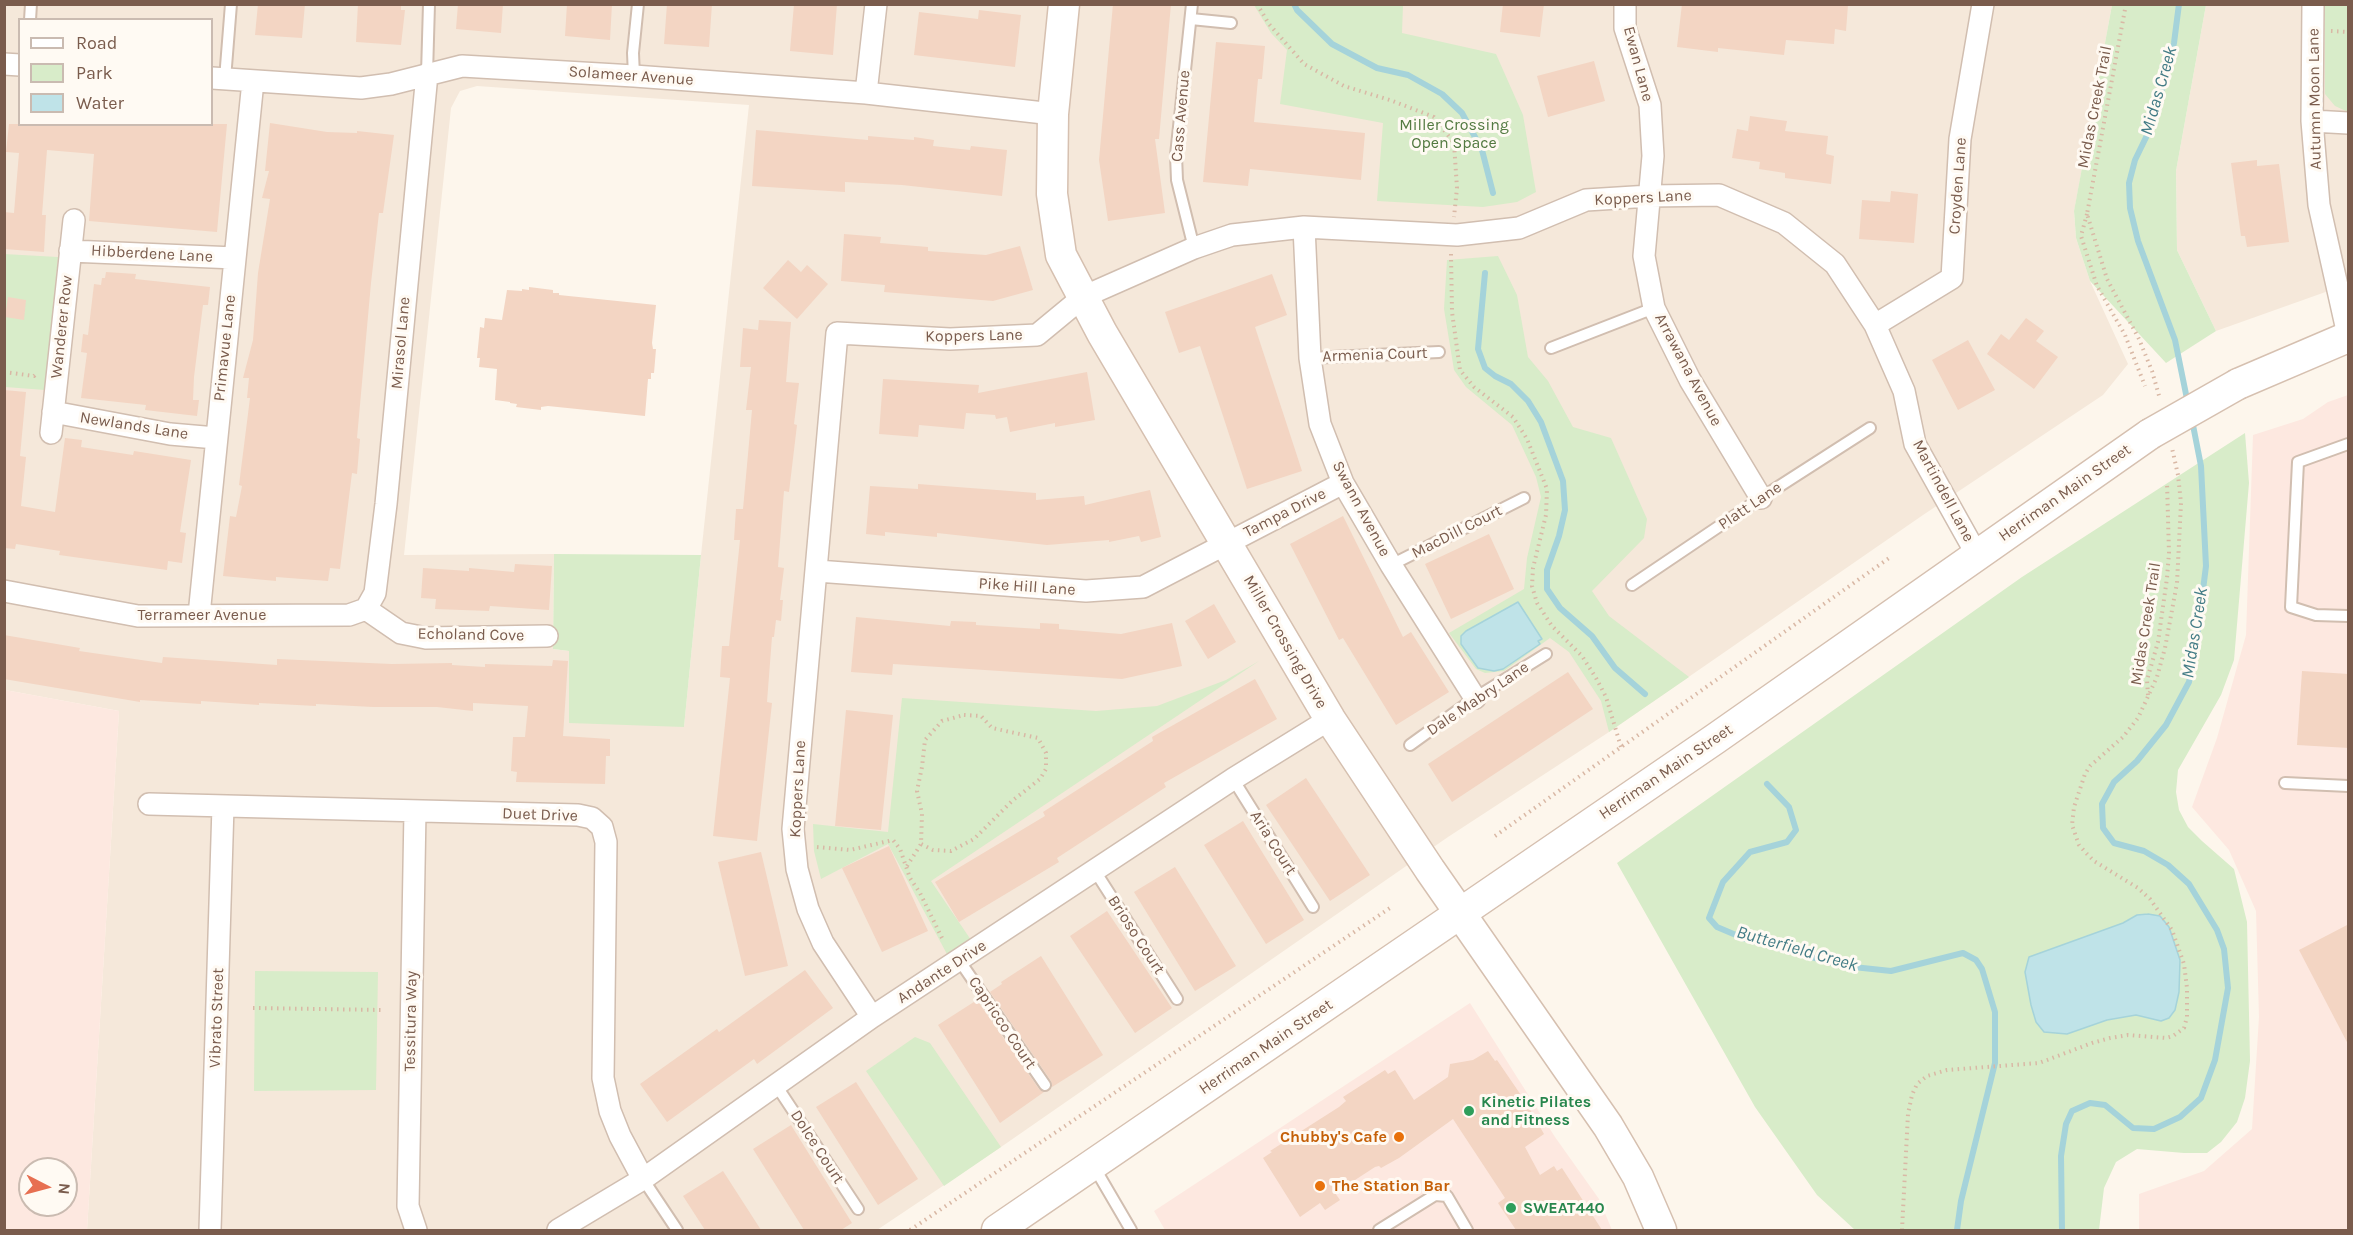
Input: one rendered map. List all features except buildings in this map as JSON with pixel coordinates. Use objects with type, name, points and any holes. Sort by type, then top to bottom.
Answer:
[{"type":"main road","name":"Miller Crossing Drive","points":[[1064,4],[1053,114],[1052,194],[1061,255],[1083,297],[1330,719],[1624,1151],[1661,1230]]},
{"type":"main road","name":"Herriman Main Street","points":[[998,1230],[1461,914],[2150,434],[2238,384],[2349,336]]},
{"type":"street","points":[[866,93],[876,4]]},
{"type":"street","name":"Ewan Lane","points":[[1625,4],[1625,28],[1650,105],[1653,156],[1650,196]]},
{"type":"street","name":"Croyden Lane","points":[[1875,325],[1952,278],[1960,139],[1983,4]]},
{"type":"street","name":"Autumn Moon Lane","points":[[2313,4],[2312,121],[2319,206],[2349,336]]},
{"type":"street","name":"Solameer Avenue","points":[[218,79],[361,88],[391,84],[462,66],[866,93],[1053,114]]},
{"type":"street","name":"Mirasol Lane","points":[[366,609],[375,593],[386,504],[427,74]]},
{"type":"street","name":"Primavue Lane","points":[[199,615],[253,81]]},
{"type":"street","points":[[2312,121],[2349,123]]},
{"type":"street","name":"Koppers Lane","points":[[872,1017],[823,943],[808,909],[797,869],[793,829],[837,333],[950,339],[1037,335],[1083,297],[1194,248],[1232,235],[1304,227],[1457,235],[1519,228],[1586,201],[1650,196],[1719,195],[1784,223],[1835,264],[1875,325]]},
{"type":"street","name":"Arrawana Avenue","points":[[1650,196],[1644,256],[1654,308],[1690,380],[1761,498]]},
{"type":"street","name":"Wanderer Row","points":[[52,423],[74,220]]},
{"type":"street","name":"Swann Avenue","points":[[1304,227],[1310,358],[1320,424],[1343,483],[1391,566],[1475,698]]},
{"type":"street","name":"Hibberdene Lane","points":[[70,251],[235,258]]},
{"type":"street","name":"Martindell Lane","points":[[1875,325],[1904,391],[1915,444],[1977,555]]},
{"type":"street","name":"Newlands Lane","points":[[52,423],[216,438]]},
{"type":"street","name":"Tampa Drive","points":[[1227,543],[1343,483]]},
{"type":"street","name":"Pike Hill Lane","points":[[817,571],[1086,591],[1143,587],[1227,543]]},
{"type":"street","name":"Terrameer Avenue","points":[[4,591],[138,616],[349,615],[366,609]]},
{"type":"street","name":"Echoland Cove","points":[[366,609],[401,633],[426,638],[547,636]]},
{"type":"street","name":"Andante Drive","points":[[558,1230],[643,1179],[872,1017],[1233,779],[1330,719]]},
{"type":"street","name":"Duet Drive","points":[[149,804],[578,815],[592,818],[602,827],[606,842],[603,1078],[610,1111],[620,1136],[643,1179]]},
{"type":"street","name":"Vibrato Street","points":[[210,1230],[223,806]]},
{"type":"street","name":"Tessitura Way","points":[[415,811],[408,1206],[416,1230]]},
{"type":"lane","points":[[218,79],[231,4]]},
{"type":"lane","points":[[427,74],[429,4]]},
{"type":"lane","points":[[634,76],[633,53],[638,4]]},
{"type":"lane","name":"Cass Avenue","points":[[1192,4],[1176,155],[1177,180],[1194,248]]},
{"type":"lane","points":[[1191,19],[1231,23]]},
{"type":"lane","points":[[1551,348],[1654,308]]},
{"type":"lane","name":"Armenia Court","points":[[1310,358],[1439,352]]},
{"type":"lane","name":"Platt Lane","points":[[1632,585],[1869,428]]},
{"type":"lane","points":[[2349,444],[2298,462],[2291,607],[2316,615],[2349,616]]},
{"type":"lane","name":"MacDill Court","points":[[1391,566],[1524,498]]},
{"type":"lane","name":"Dale Mabry Lane","points":[[1410,745],[1475,698],[1546,654]]},
{"type":"lane","name":"Aria Court","points":[[1233,779],[1313,907]]},
{"type":"lane","points":[[2285,783],[2349,786]]},
{"type":"lane","name":"Brioso Court","points":[[1095,871],[1177,999]]},
{"type":"lane","name":"Capricco Court","points":[[959,960],[1045,1085]]},
{"type":"lane","name":"Dolce Court","points":[[776,1085],[858,1209]]},
{"type":"lane","points":[[1093,1165],[1131,1230]]},
{"type":"lane","points":[[643,1179],[676,1230]]},
{"type":"lane","points":[[1379,1230],[1435,1194],[1447,1196],[1467,1230]]},
{"type":"path","points":[[1257,4],[1269,24],[1304,64],[1344,86],[1434,117],[1454,143],[1457,188],[1454,218]]},
{"type":"path","name":"Midas Creek Trail","points":[[2126,4],[2082,236],[2097,286],[2125,335],[2145,386]]},
{"type":"path","points":[[2328,31],[2349,32]]},
{"type":"path","name":"Midas Creek Trail","points":[[2087,214],[2091,230]]},
{"type":"path","points":[[4,372],[34,376],[37,374],[57,375]]},
{"type":"path","name":"Midas Creek Trail","points":[[2148,697],[2147,680],[2158,642],[2167,578],[2169,543],[2167,482]]},
{"type":"path","points":[[1495,836],[1892,556]]},
{"type":"path","name":"Midas Creek Trail","points":[[1902,1230],[1908,1114],[1917,1084],[1927,1076],[1938,1072],[2016,1067],[2051,1060],[2092,1042],[2128,1035],[2166,1038],[2174,1036],[2184,1028],[2188,1010],[2187,988],[2184,964],[2172,930],[2150,899],[2138,888],[2094,861],[2087,854],[2079,845],[2072,825],[2074,807],[2085,774],[2090,766],[2133,726],[2157,677]]},
{"type":"path","points":[[906,867],[921,844],[922,814],[917,791],[925,740],[942,721],[964,715],[981,716],[992,728],[1038,738],[1046,753],[1046,769],[1040,779],[1012,801],[992,823],[974,839],[951,850],[933,850],[921,844]]},
{"type":"path","points":[[817,846],[850,850],[893,840],[900,849],[906,867],[942,938]]},
{"type":"path","points":[[910,1230],[1390,908]]},
{"type":"path","points":[[253,1008],[382,1010]]},
{"type":"shaded area","points":[[4,5],[2112,5],[2074,212],[2076,238],[2090,281],[2128,364],[2103,395],[1923,515],[1609,732],[1448,837],[1001,1147],[877,1230],[87,1230],[119,711],[5,690]],"holes":[[[477,86],[749,105],[701,555],[684,727],[569,651],[553,649],[554,554],[404,555],[451,108],[460,91]]]},
{"type":"shaded area","points":[[2206,5],[2348,5],[2348,284],[2216,331],[2177,250],[2176,171]]},
{"type":"shaded area","points":[[2348,395],[2348,1230],[2139,1230],[2139,1194],[2204,1171],[2252,1129],[2259,1017],[2256,911],[2229,850],[2192,807],[2217,738],[2246,635],[2253,435],[2303,419],[2328,402]]},
{"type":"shaded area","points":[[5,690],[119,711],[87,1230],[5,1230]]},
{"type":"shaded area","points":[[1470,1003],[1555,1137],[1599,1199],[1612,1230],[1165,1230],[1154,1211]]},
{"type":"green space","name":"Miller Crossing Open Space","points":[[1254,5],[1403,5],[1402,33],[1496,54],[1523,115],[1536,192],[1517,202],[1483,207],[1377,201],[1383,123],[1280,104],[1287,50],[1271,33]]},
{"type":"green space","points":[[2112,5],[2206,5],[2176,171],[2177,250],[2216,331],[2166,363],[2090,281],[2076,238],[2074,211]]},
{"type":"green space","points":[[2325,5],[2348,5],[2348,112],[2335,106],[2325,94]]},
{"type":"green space","points":[[4,254],[58,257],[45,390],[5,387]]},
{"type":"green space","points":[[1498,256],[1517,295],[1528,357],[1548,381],[1573,427],[1611,438],[1647,519],[1644,538],[1592,591],[1609,616],[1689,677],[1609,732],[1601,701],[1569,652],[1550,638],[1504,671],[1485,673],[1476,669],[1449,633],[1524,589],[1527,558],[1541,497],[1536,477],[1512,425],[1466,387],[1454,370],[1444,309],[1447,260]]},
{"type":"green space","points":[[2245,433],[2249,483],[2234,660],[2221,695],[2178,770],[2176,792],[2179,810],[2188,827],[2234,869],[2247,922],[2250,1061],[2245,1098],[2237,1122],[2221,1142],[2207,1153],[2137,1149],[2116,1162],[2104,1188],[2099,1230],[1855,1230],[1817,1195],[1755,1107],[1617,863],[2022,577]]},
{"type":"green space","points":[[554,554],[701,555],[684,727],[569,723],[569,651],[553,649]]},
{"type":"green space","points":[[1259,661],[931,881],[971,940],[948,956],[888,844],[821,879],[814,851],[813,824],[888,832],[902,698],[1096,711],[1157,706],[1226,680]]},
{"type":"green space","points":[[255,971],[378,972],[376,1090],[254,1091]]},
{"type":"green space","points":[[915,1037],[930,1043],[1001,1147],[944,1186],[866,1071]]},
{"type":"water","points":[[1518,602],[1542,639],[1538,641],[1540,644],[1503,669],[1494,671],[1478,668],[1461,644],[1461,636]]},
{"type":"water","points":[[2137,915],[2160,916],[2169,927],[2180,960],[2179,992],[2175,1010],[2169,1018],[2161,1021],[2136,1015],[2107,1020],[2067,1034],[2044,1032],[2036,1022],[2031,1005],[2025,972],[2029,957],[2123,923]]},
{"type":"waterway","name":"Butterfield Creek","points":[[1294,4],[1297,10],[1332,44],[1377,68],[1408,75],[1442,94],[1462,113],[1482,150],[1493,193]]},
{"type":"waterway","name":"Midas Creek","points":[[2179,4],[2174,43],[2153,123],[2135,160],[2129,183],[2130,208],[2138,241],[2175,340],[2188,404]]},
{"type":"waterway","name":"Butterfield Creek","points":[[1485,273],[1478,349],[1485,368],[1511,384],[1528,401],[1541,422],[1563,481],[1565,510],[1547,570],[1547,589],[1560,608],[1592,636],[1615,668],[1645,694]]},
{"type":"waterway","name":"Midas Creek","points":[[2062,1230],[2061,1156],[2066,1124],[2072,1111],[2090,1103],[2105,1105],[2133,1128],[2154,1129],[2180,1117],[2201,1098],[2215,1060],[2228,988],[2224,949],[2217,930],[2189,884],[2168,865],[2144,851],[2114,843],[2103,828],[2102,804],[2114,782],[2137,761],[2166,725],[2189,682],[2206,566],[2201,466],[2192,420]]},
{"type":"waterway","name":"Butterfield Creek","points":[[1767,784],[1789,807],[1796,830],[1787,842],[1750,852],[1723,882],[1709,918],[1717,927],[1743,938],[1844,966],[1891,971],[1963,953],[1976,960],[1982,969],[1995,1012],[1995,1063],[1961,1201],[1957,1230]]},
{"type":"place","name":"Kinetic Pilates and Fitness","points":[[1469,1111]]},
{"type":"place","name":"Chubby's Cafe","points":[[1399,1137]]},
{"type":"place","name":"The Station Bar","points":[[1320,1186]]},
{"type":"place","name":"SWEAT440","points":[[1511,1208]]}]
